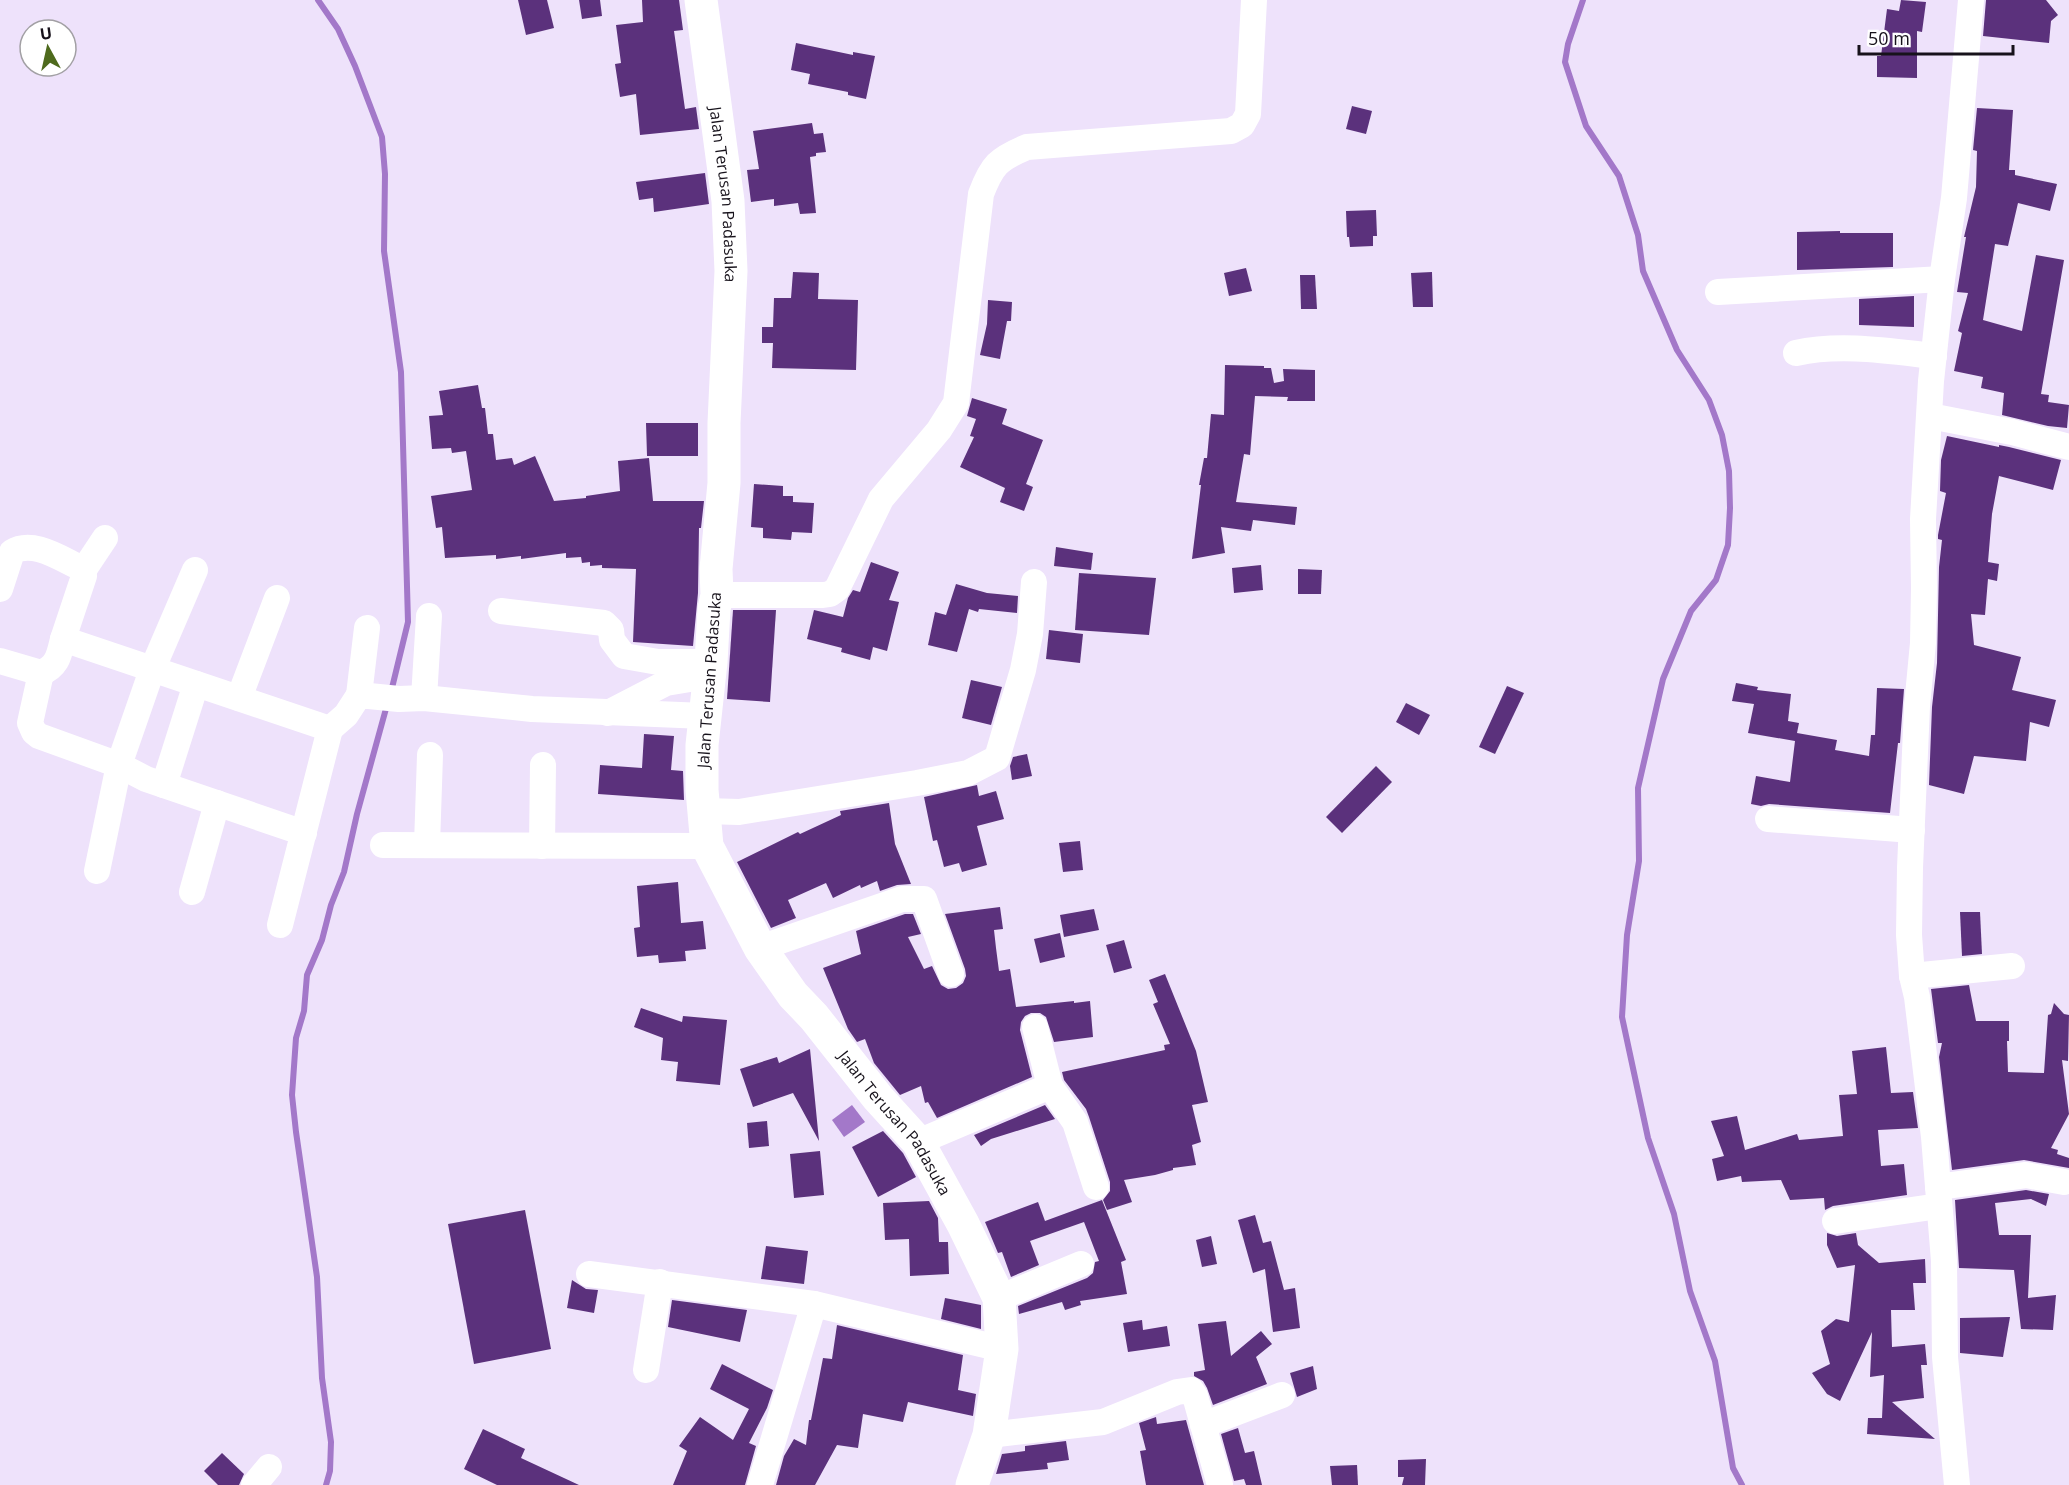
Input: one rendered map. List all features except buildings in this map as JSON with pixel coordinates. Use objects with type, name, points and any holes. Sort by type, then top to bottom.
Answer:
[{"type":"street","name":"Jalan Terusan Padasuka","points":[[701,0],[728,201],[731,271],[724,413],[724,483],[716,569],[717,596],[702,746],[702,790],[707,846],[760,948],[793,995],[821,1025],[878,1098],[918,1143],[963,1224],[999,1298],[1002,1349],[989,1435],[972,1485]]},
{"type":"street","points":[[717,596],[823,595],[830,594],[837,589],[881,499],[939,430],[956,404],[981,194],[989,172],[1005,156],[1027,147],[1231,131],[1242,125],[1248,114],[1254,0]]},
{"type":"street","points":[[1957,1485],[1945,1357],[1944,1262],[1939,1197],[1909,935],[1917,706],[1923,643],[1923,519],[1934,356],[1954,198],[1971,0]]},
{"type":"street","points":[[1718,292],[1942,279]]},
{"type":"street","points":[[1796,353],[1809,350],[1872,350],[1934,356]]},
{"type":"street","points":[[1930,416],[2012,432],[2069,447]]},
{"type":"street","points":[[83,571],[105,538]]},
{"type":"street","points":[[0,590],[12,552],[10,543],[35,548],[81,568],[84,576],[58,661],[53,667],[41,673],[0,661]]},
{"type":"street","points":[[97,871],[119,765],[152,670],[195,570]]},
{"type":"street","points":[[705,811],[739,812],[917,783],[968,773],[997,758],[1023,670],[1030,634],[1034,582]]},
{"type":"street","points":[[239,698],[278,598]]},
{"type":"street","points":[[501,611],[604,623],[611,630],[612,640],[624,656],[710,669]]},
{"type":"street","points":[[424,698],[429,616]]},
{"type":"street","points":[[280,925],[330,729],[346,715],[358,695],[367,628]]},
{"type":"street","points":[[63,639],[330,729]]},
{"type":"street","points":[[606,714],[666,683],[710,669]]},
{"type":"street","points":[[41,673],[30,723],[34,732],[39,736],[119,765],[146,779],[304,833]]},
{"type":"street","points":[[164,785],[196,684]]},
{"type":"street","points":[[358,695],[399,699],[424,698],[606,714],[705,716]]},
{"type":"street","points":[[427,845],[430,755]]},
{"type":"street","points":[[542,846],[543,765]]},
{"type":"street","points":[[192,892],[217,803]]},
{"type":"street","points":[[1768,819],[1912,830]]},
{"type":"street","points":[[383,845],[707,846]]},
{"type":"street","points":[[760,948],[902,899],[924,899],[951,974]]},
{"type":"street","points":[[1912,976],[2012,966]]},
{"type":"street","points":[[1035,1027],[1050,1086],[1075,1122],[1096,1187]]},
{"type":"street","points":[[918,1143],[1050,1086]]},
{"type":"street","points":[[1835,1221],[2026,1175],[2064,1182]]},
{"type":"street","points":[[999,1298],[1080,1264]]},
{"type":"street","points":[[589,1274],[814,1304],[1002,1349]]},
{"type":"street","points":[[646,1371],[660,1282]]},
{"type":"street","points":[[760,1485],[814,1304]]},
{"type":"street","points":[[989,1435],[1103,1422],[1185,1390],[1191,1390],[1195,1396],[1220,1485]]},
{"type":"street","points":[[1203,1425],[1282,1395]]},
{"type":"shaded area","points":[[852,1105],[865,1122],[844,1137],[832,1120]]},
{"type":"waterway","points":[[318,0],[338,29],[382,137],[385,174],[384,251],[401,372],[408,622],[391,692]]},
{"type":"waterway","points":[[1583,0],[1568,44],[1565,62],[1586,126],[1619,176],[1638,235],[1643,271],[1677,350],[1709,400],[1722,435],[1729,471],[1728,545],[1716,580],[1691,611],[1663,679],[1638,788],[1639,861],[1627,935],[1622,1017],[1648,1138],[1674,1214],[1690,1291],[1715,1361],[1733,1468],[1742,1485]]},
{"type":"waterway","points":[[326,1485],[330,1471],[331,1442],[322,1378],[317,1277],[292,1095],[296,1038],[304,1011],[307,975],[322,940],[331,905],[344,872],[357,814],[387,705]]}]
